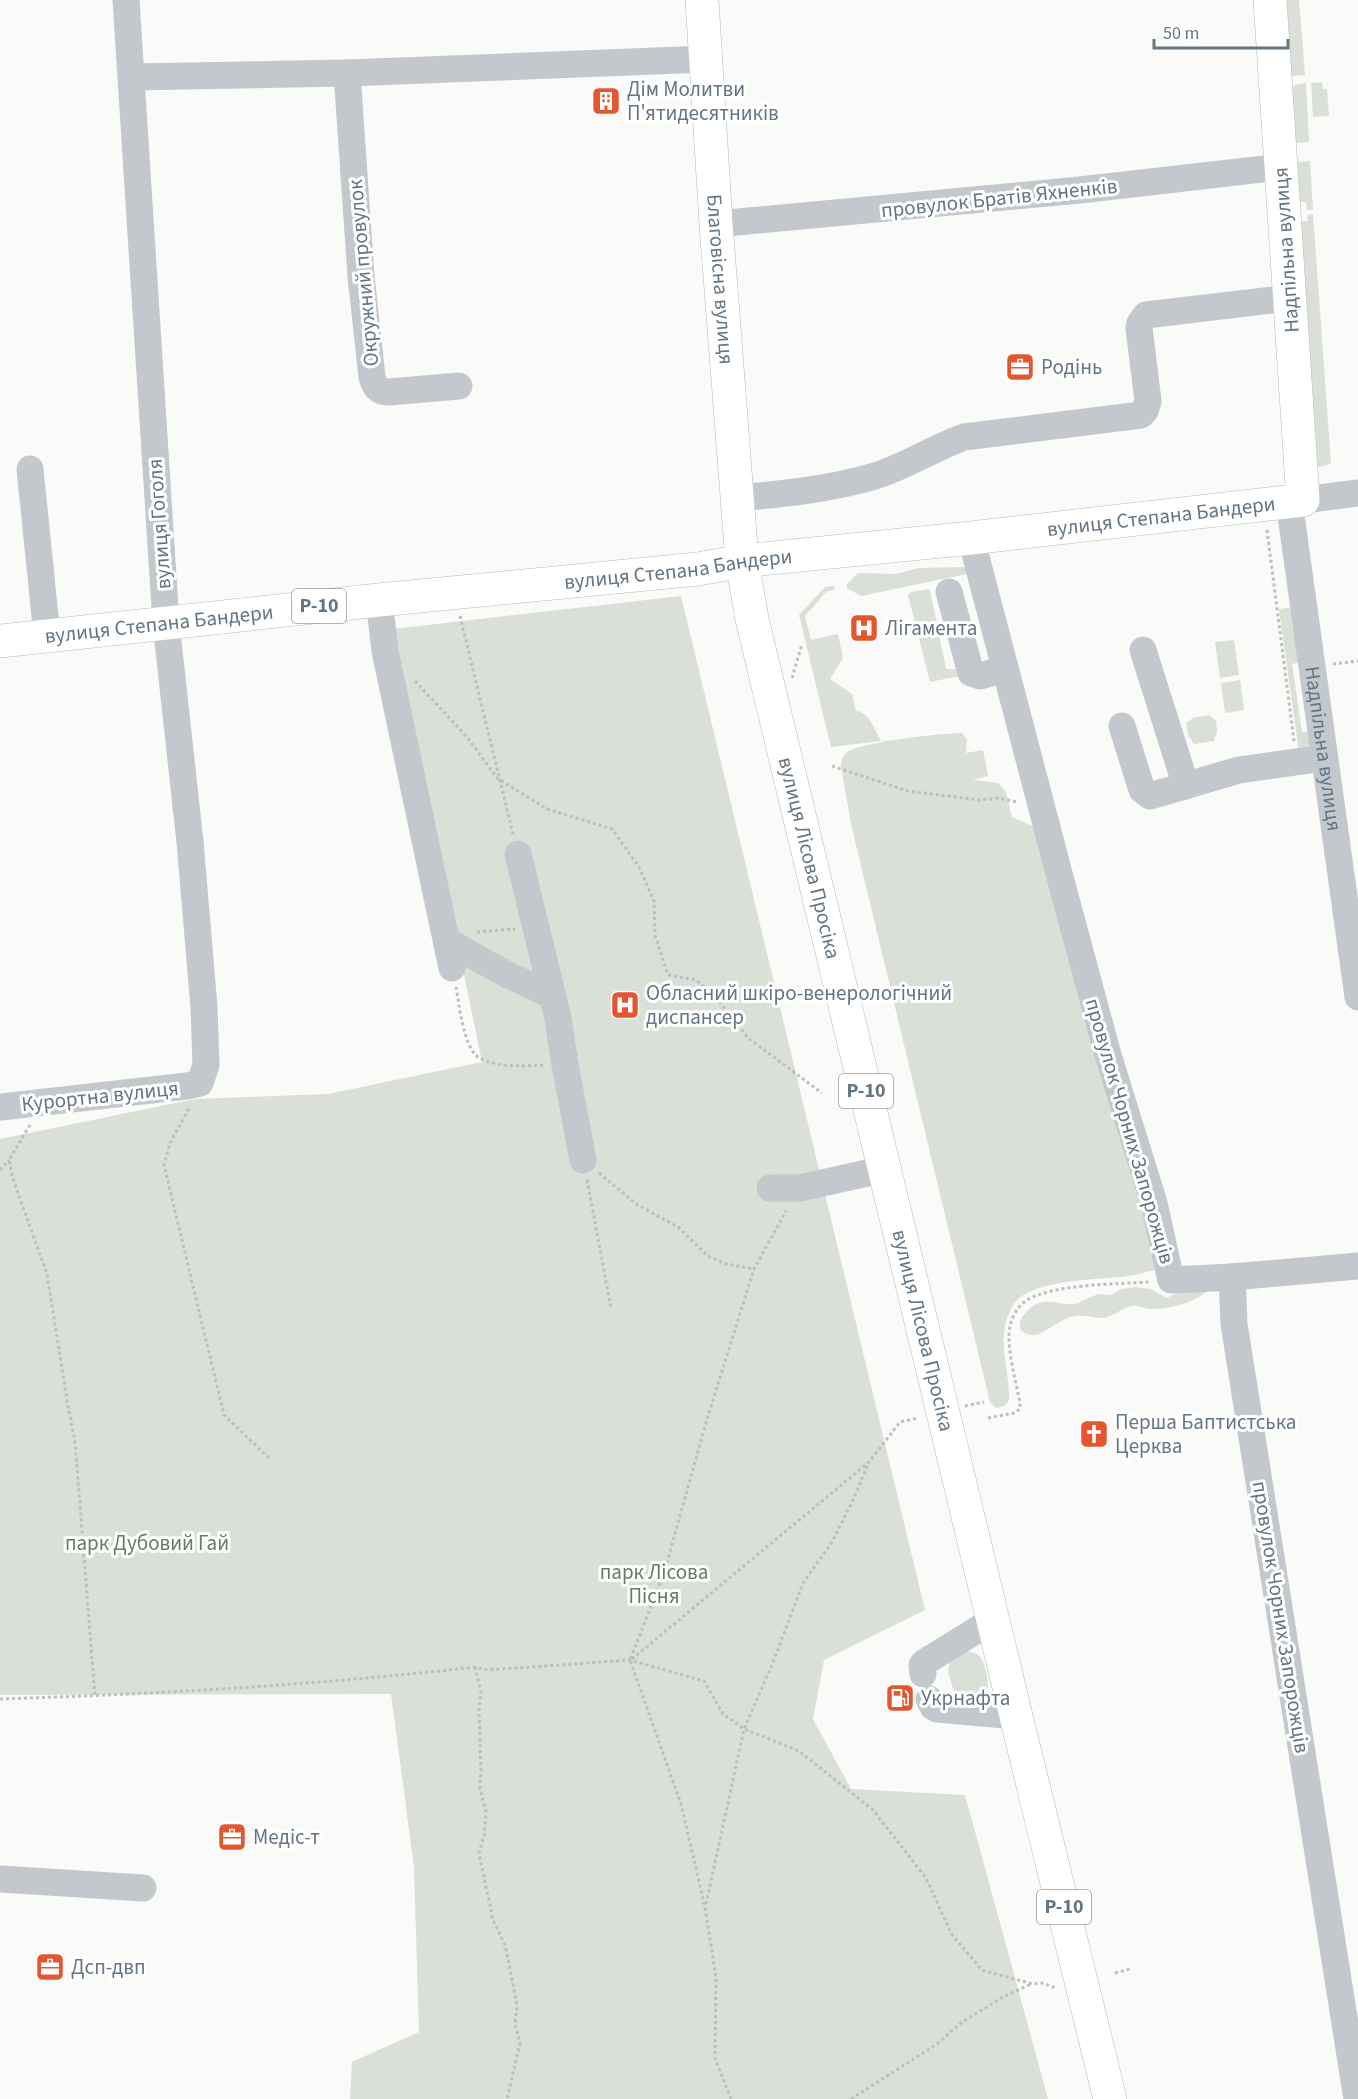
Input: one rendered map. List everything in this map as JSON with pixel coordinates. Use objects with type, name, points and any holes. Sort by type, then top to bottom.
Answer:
[{"type":"main road","name":"Благовісна вулиця","points":[[702,0],[716,224],[742,561]]},
{"type":"main road","name":"Надпільна вулиця","points":[[1270,0],[1290,298],[1296,500]]},
{"type":"main road","name":"вулиця Степана Бандери","points":[[0,641],[379,600],[698,569],[742,561],[971,538],[1296,500]]},
{"type":"main road","name":"вулиця Лісова Просіка","points":[[742,561],[752,620],[1110,2099]]},
{"type":"street","name":"вулиця Гоголя","points":[[126,0],[166,623],[204,1007],[206,1065],[200,1083]]},
{"type":"street","points":[[132,77],[347,73],[706,59]]},
{"type":"street","name":"Окружний провулок","points":[[347,73],[361,276],[372,377],[375,386],[383,392],[459,386]]},
{"type":"street","name":"провулок Братів Яхненків","points":[[716,224],[1080,190],[1281,167]]},
{"type":"street","points":[[738,498],[781,494],[862,479],[892,469],[964,437],[1141,415],[1148,401],[1139,328],[1142,318],[1146,315],[1290,298]]},
{"type":"street","points":[[30,469],[47,636]]},
{"type":"street","name":"вулиця Степана Бандери","points":[[1296,500],[1358,493]]},
{"type":"street","name":"Надпільна вулиця","points":[[1296,500],[1324,758],[1358,997]]},
{"type":"street","name":"провулок Чорних Запорожців","points":[[971,538],[1108,1056],[1154,1203],[1171,1280],[1232,1277],[1234,1324],[1357,2099]]},
{"type":"street","points":[[949,592],[971,673],[980,676],[1005,669]]},
{"type":"street","points":[[379,600],[385,651],[452,968]]},
{"type":"street","points":[[1143,650],[1186,786]]},
{"type":"street","points":[[1122,726],[1144,793],[1154,796],[1239,770],[1324,758]]},
{"type":"street","points":[[518,854],[553,996],[583,1160]]},
{"type":"street","points":[[446,938],[506,974],[553,996]]},
{"type":"street","name":"Курортна вулиця","points":[[0,1107],[200,1083]]},
{"type":"street","points":[[770,1188],[800,1188],[885,1169]]},
{"type":"street","points":[[1232,1277],[1358,1266]]},
{"type":"street","points":[[993,1620],[925,1662],[922,1665],[926,1686],[933,1707],[937,1709],[1016,1716]]},
{"type":"street","points":[[0,1879],[143,1888]]},
{"type":"path","points":[[1267,525],[1297,762]]},
{"type":"path","points":[[460,616],[518,854]]},
{"type":"path","points":[[789,688],[802,644]]},
{"type":"path","points":[[385,651],[467,737],[496,778],[547,809],[612,829],[639,867],[654,900],[655,935],[668,975],[696,980],[716,996],[748,1038],[822,1093]]},
{"type":"path","points":[[832,766],[908,791],[979,800],[999,798]]},
{"type":"path","points":[[446,938],[536,927]]},
{"type":"path","points":[[452,968],[468,1041],[478,1058],[526,1066],[565,1065]]},
{"type":"path","points":[[200,1083],[195,1099],[170,1143],[164,1165],[224,1415],[270,1459]]},
{"type":"path","points":[[0,1170],[9,1160],[44,1102]]},
{"type":"path","points":[[9,1160],[13,1179],[47,1274],[75,1442],[95,1696]]},
{"type":"path","points":[[583,1160],[636,1204],[678,1227],[708,1256],[726,1264],[754,1269]]},
{"type":"path","points":[[583,1160],[611,1308]]},
{"type":"path","points":[[731,2099],[715,2058],[716,1978],[705,1907],[681,1804],[630,1660],[664,1573],[707,1419],[754,1269],[800,1188]]},
{"type":"path","points":[[988,1418],[1020,1410],[1009,1329],[1014,1313],[1026,1301],[1072,1288],[1171,1280]]},
{"type":"path","points":[[961,1407],[984,1402]]},
{"type":"path","points":[[630,1660],[869,1462],[900,1422],[924,1416]]},
{"type":"path","points":[[705,1907],[744,1729],[772,1665],[803,1583],[832,1542],[869,1462]]},
{"type":"path","points":[[0,1700],[388,1677],[475,1667],[488,1670],[630,1660],[704,1681],[723,1714],[744,1729],[799,1751],[873,1810],[926,1878],[952,1935],[982,1970],[1033,1984]]},
{"type":"path","points":[[475,1667],[481,1691],[478,1711],[480,1789],[486,1812],[484,1836],[479,1853],[493,1920],[509,1964],[517,2006],[515,2025],[520,2043],[507,2099]]},
{"type":"path","points":[[1115,1973],[1130,1970]]},
{"type":"path","points":[[851,2099],[937,2044],[961,2023],[1003,1997],[1033,1984],[1044,1983],[1057,1987]]},
{"type":"green space","points":[[1282,0],[1299,0],[1305,75],[1288,76]]},
{"type":"green space","points":[[1322,82],[1323,89],[1327,89],[1329,116],[1313,117],[1311,83]]},
{"type":"green space","points":[[1306,83],[1309,142],[1292,143],[1290,90],[1295,85]]},
{"type":"green space","points":[[1310,161],[1313,210],[1307,210],[1306,202],[1297,202],[1294,162]]},
{"type":"green space","points":[[1313,214],[1331,464],[1315,468],[1298,221],[1308,221],[1307,215]]},
{"type":"green space","points":[[967,567],[967,574],[861,596],[847,588],[847,584],[858,573],[896,574],[919,568]]},
{"type":"green space","points":[[834,586],[835,590],[827,591],[805,616],[811,640],[838,634],[843,658],[830,679],[852,694],[856,711],[868,718],[881,741],[831,747],[799,615],[825,587]]},
{"type":"green space","points":[[928,589],[946,669],[957,669],[960,676],[930,682],[908,595],[911,592]]},
{"type":"green space","points":[[681,596],[925,1610],[824,1660],[813,1719],[851,1789],[965,1795],[1048,2099],[350,2099],[352,2062],[419,2032],[414,1867],[391,1694],[0,1695],[0,1139],[195,1099],[328,1094],[482,1062],[393,629]]},
{"type":"green space","points":[[1294,607],[1302,662],[1292,664],[1302,732],[1311,731],[1311,747],[1299,752],[1279,609]]},
{"type":"green space","points":[[1234,640],[1239,675],[1220,678],[1215,642]]},
{"type":"green space","points":[[1240,680],[1244,710],[1225,713],[1221,683]]},
{"type":"green space","points":[[1209,715],[1216,721],[1217,731],[1214,741],[1194,744],[1188,735],[1186,723],[1193,718]]},
{"type":"green space","points":[[962,733],[967,740],[966,753],[983,750],[988,776],[973,780],[998,783],[1006,792],[1012,817],[1038,828],[1159,1270],[1056,1284],[1042,1287],[1019,1298],[1009,1312],[1004,1332],[1009,1400],[1004,1406],[996,1408],[990,1402],[851,824],[841,766],[846,753],[867,745],[920,736]]},
{"type":"green space","points":[[1135,1287],[1151,1289],[1167,1298],[1181,1290],[1206,1292],[1172,1307],[1150,1309],[1132,1306],[1103,1318],[1069,1317],[1035,1335],[1024,1333],[1020,1329],[1025,1313],[1039,1303],[1075,1304],[1098,1294],[1110,1295],[1121,1289]]},
{"type":"green space","points":[[968,1651],[980,1657],[987,1677],[987,1691],[976,1701],[956,1698],[948,1672],[950,1661]]},
{"type":"place","name":"Дім Молитви П'ятидесятників","points":[[606,101]]},
{"type":"place","name":"Родінь","points":[[1020,367]]},
{"type":"place","name":"Лігамента","points":[[864,628]]},
{"type":"place","name":"Обласний шкіро-венерологічний диспансер","points":[[625,1005]]},
{"type":"place","name":"Перша Баптистська Церква","points":[[1094,1434]]},
{"type":"place","name":"Укрнафта","points":[[900,1698]]},
{"type":"place","name":"Медіс-т","points":[[232,1837]]},
{"type":"place","name":"Дсп-двп","points":[[50,1967]]},
{"type":"park label","name":"парк Дубовий Гай","points":[[147,1543]]},
{"type":"park label","name":"парк Лісова Пісня","points":[[654,1584]]}]
